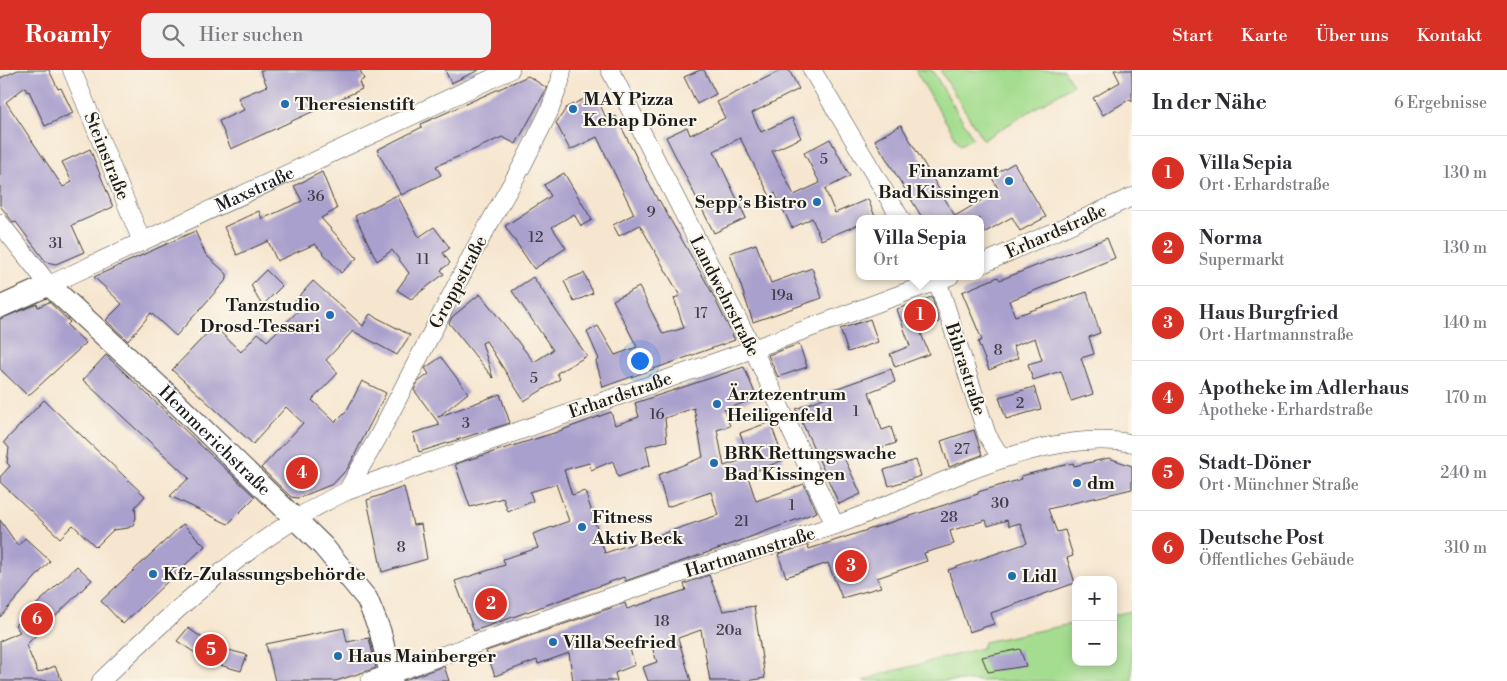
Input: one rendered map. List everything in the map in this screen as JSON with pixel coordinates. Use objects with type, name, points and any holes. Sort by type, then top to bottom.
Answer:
[{"type":"street","name":"Steinstraße","points":[[72,70],[142,242]]},
{"type":"street","name":"Maxstraße","points":[[0,307],[510,70]]},
{"type":"street","name":"Groppstraße","points":[[347,491],[378,438],[406,379],[445,309],[477,245],[523,164],[549,112],[560,82],[562,70]]},
{"type":"street","name":"Landwehrstraße","points":[[610,70],[753,349],[835,525]]},
{"type":"street","points":[[812,70],[899,215]]},
{"type":"street","name":"Erhardstraße","points":[[984,263],[1132,197]]},
{"type":"street","name":"Hemmerichstraße","points":[[0,223],[49,285],[162,388],[293,520],[323,546],[367,599],[374,615],[392,677]]},
{"type":"street","name":"Erhardstraße","points":[[101,681],[149,634],[271,533],[347,491],[753,349],[936,280]]},
{"type":"street","name":"Bibrastraße","points":[[942,280],[987,435],[1002,459]]},
{"type":"street","name":"Hartmannstraße","points":[[370,681],[392,677],[676,575],[835,525],[1002,459],[1079,442],[1100,440],[1132,442]]},
{"type":"green space","points":[[915,70],[932,70],[973,138],[960,145]]},
{"type":"green space","points":[[940,70],[1064,70],[1073,85],[983,140]]},
{"type":"green space","points":[[1132,611],[1132,681],[863,681],[882,674],[982,648],[984,642],[1072,624],[1072,666],[1117,666],[1117,614]]},
{"type":"building","points":[[18,70],[49,70],[58,89],[61,88],[73,113],[45,126],[29,91],[27,92],[25,87],[6,102],[63,187],[72,182],[62,162],[90,149],[113,207],[72,225],[84,252],[56,264],[46,262],[16,222],[14,223],[0,206],[0,78]]},
{"type":"building","name":"Theresienstift","points":[[260,70],[360,70],[364,79],[359,82],[362,89],[231,149],[219,121],[244,110],[238,98],[267,86]]},
{"type":"building","points":[[445,70],[479,70],[451,83]]},
{"type":"building","points":[[704,70],[716,94],[697,104],[684,77]]},
{"type":"building","points":[[782,70],[789,70],[799,89],[752,113],[761,132],[792,118],[801,138],[772,151],[794,195],[820,183],[804,153],[830,139],[850,176],[825,189],[835,213],[868,199],[874,215],[856,215],[856,226],[821,240],[812,218],[792,228],[775,193],[770,196],[740,138],[714,151],[746,218],[714,233],[666,137],[687,127],[690,135],[725,118],[717,102]]},
{"type":"building","points":[[1114,70],[1132,70],[1132,102],[1130,99],[1103,115],[1093,98],[1120,82]]},
{"type":"building","points":[[528,76],[547,88],[516,144],[502,137],[436,166],[441,175],[401,195],[377,150],[422,127],[421,124]]},
{"type":"building","points":[[595,94],[607,120],[616,116],[658,201],[709,287],[735,340],[603,387],[596,361],[599,359],[587,332],[598,326],[615,355],[637,347],[613,300],[639,287],[663,334],[684,328],[674,298],[680,296],[640,225],[619,236],[613,225],[634,214],[597,137],[570,150],[556,123],[567,107]]},
{"type":"building","name":"Finanzamt Bad Kissingen","points":[[901,125],[954,215],[921,215],[875,140]]},
{"type":"building","name":"Finanzamt Bad Kissingen","points":[[1014,163],[1046,217],[1020,231],[1012,217],[984,233],[984,215],[957,215],[999,190],[991,176]]},
{"type":"building","points":[[322,172],[337,209],[321,218],[357,258],[341,273],[315,244],[277,261],[268,241],[237,255],[224,227],[259,211],[262,219],[302,201],[294,186]]},
{"type":"building","points":[[564,173],[592,220],[581,226],[574,214],[552,227],[566,248],[534,269],[505,226],[551,196],[544,185]]},
{"type":"building","points":[[397,195],[419,237],[434,227],[450,248],[443,253],[450,263],[441,270],[444,274],[411,299],[397,290],[409,273],[392,250],[377,261],[355,216]]},
{"type":"building","points":[[195,231],[206,255],[227,274],[227,279],[176,336],[151,313],[128,341],[106,320],[122,304],[94,277]]},
{"type":"building","points":[[1107,238],[1115,258],[1009,301],[1015,316],[1087,292],[1100,333],[1089,337],[1094,354],[1081,358],[1093,394],[1071,401],[1061,371],[1033,380],[1028,364],[1042,360],[1035,338],[1013,346],[1018,358],[989,370],[978,342],[982,340],[962,292],[998,277],[1000,280]]},
{"type":"building","points":[[756,244],[771,283],[812,268],[822,298],[753,322],[730,253]]},
{"type":"building","points":[[266,270],[282,286],[263,305],[251,285]]},
{"type":"building","points":[[584,273],[593,293],[574,302],[564,281]]},
{"type":"building","points":[[533,277],[587,356],[557,373],[560,379],[524,401],[486,341],[482,343],[493,378],[449,323],[452,317],[480,294],[534,362],[553,350],[512,291]]},
{"type":"building","points":[[313,281],[363,326],[370,314],[410,335],[397,355],[353,331],[326,360],[338,373],[312,400],[335,422],[347,410],[362,381],[386,393],[348,468],[333,484],[298,498],[291,497],[261,468],[303,423],[286,407],[253,444],[172,370],[214,326],[241,352],[258,333],[267,341],[301,308],[294,302]]},
{"type":"building","points":[[932,297],[939,322],[919,328],[929,354],[895,367],[890,354],[910,346],[897,309]]},
{"type":"building","points":[[49,302],[70,322],[67,325],[86,343],[28,396],[0,369],[0,319],[37,304],[38,307]]},
{"type":"building","points":[[870,319],[878,342],[848,352],[840,329]]},
{"type":"building","points":[[799,344],[807,367],[778,377],[768,355]]},
{"type":"building","points":[[106,355],[255,497],[228,524],[170,496],[189,478],[83,380]]},
{"type":"building","points":[[441,357],[468,393],[438,417],[500,394],[510,423],[419,452],[413,433],[440,425],[414,390],[418,382],[429,374],[425,368]]},
{"type":"building","points":[[744,367],[757,398],[724,410],[730,426],[717,430],[724,466],[749,458],[740,433],[770,422],[784,460],[747,474],[756,501],[804,484],[817,512],[729,545],[625,581],[624,577],[474,631],[455,581],[505,565],[503,559],[538,548],[533,534],[569,521],[556,484],[530,492],[533,501],[508,512],[503,498],[470,507],[455,464],[554,433],[611,412],[615,425],[639,417],[635,403]],"holes":[[[694,408],[703,457],[658,475],[667,507],[711,492],[718,515],[605,553],[585,491],[572,495],[564,470],[589,463],[591,470],[613,461],[618,477],[650,465],[646,446],[667,441],[665,418]]]},
{"type":"building","points":[[891,369],[895,382],[869,392],[882,430],[891,427],[896,443],[845,460],[861,494],[839,504],[796,409],[831,395],[829,391]]},
{"type":"building","points":[[1034,387],[1041,409],[1006,419],[999,397]]},
{"type":"building","points":[[44,400],[145,496],[135,507],[136,518],[133,525],[128,528],[113,530],[96,547],[73,525],[60,538],[0,482],[0,477],[10,466],[7,463],[9,448],[4,442]]},
{"type":"building","points":[[974,430],[982,455],[949,467],[941,441]]},
{"type":"building","points":[[1109,458],[1132,466],[1132,489],[1048,509],[1057,532],[1065,530],[1073,556],[1067,558],[1073,576],[1072,584],[991,613],[994,624],[969,632],[948,570],[1027,543],[1020,523],[1009,526],[1007,520],[988,526],[986,520],[950,531],[954,544],[924,553],[927,561],[877,578],[881,587],[842,598],[828,563],[786,577],[778,554],[808,545],[809,549],[1022,479],[1021,476],[1073,463],[1074,466]]},
{"type":"building","points":[[916,460],[921,476],[889,486],[884,470]]},
{"type":"building","points":[[404,487],[413,525],[421,524],[427,559],[382,572],[367,500]]},
{"type":"building","points":[[0,520],[18,546],[25,538],[50,561],[0,617]]},
{"type":"building","name":"Kfz-Zulassungsbehörde","points":[[183,524],[205,546],[123,624],[101,601]]},
{"type":"building","points":[[77,566],[92,580],[26,645],[38,673],[55,666],[62,681],[0,681],[0,641],[20,632],[15,625]]},
{"type":"building","points":[[709,575],[723,611],[754,606],[765,678],[746,681],[710,681],[701,630],[678,638],[691,681],[648,681],[643,667],[657,662],[649,638],[629,646],[635,665],[615,673],[617,681],[573,681],[569,653],[538,664],[537,660],[495,676],[486,651],[625,603],[627,609],[686,590],[684,584]]},
{"type":"building","points":[[188,628],[214,646],[247,655],[241,671],[209,662],[177,641]]},
{"type":"building","points":[[344,628],[347,642],[369,638],[376,668],[336,681],[275,681],[266,644]]},
{"type":"building","points":[[1020,649],[1026,666],[988,672],[982,657]]},
{"type":"building","points":[[444,666],[449,681],[404,681],[404,680]]},
{"type":"place","name":"Theresienstift","points":[[285,104]]},
{"type":"place","name":"MAY Pizza Kebap Döner","points":[[573,109]]},
{"type":"place","name":"Finanzamt Bad Kissingen","points":[[1009,181]]},
{"type":"place","name":"Sepp’s Bistro","points":[[817,202]]},
{"type":"place","name":"Tanzstudio Drosd-Tessari","points":[[330,315]]},
{"type":"place","name":"Villa Sepia","points":[[920,315]]},
{"type":"place","name":"Ärztezentrum Heiligenfeld","points":[[717,404]]},
{"type":"place","name":"BRK Rettungswache Bad Kissingen","points":[[714,463]]},
{"type":"place","name":"Apotheke im Adlerhaus","points":[[302,473]]},
{"type":"place","name":"dm","points":[[1077,483]]},
{"type":"place","name":"Fitness Aktiv Beck","points":[[582,527]]},
{"type":"place","name":"Haus Burgfried","points":[[851,566]]},
{"type":"place","name":"Kfz-Zulassungsbehörde","points":[[153,574]]},
{"type":"place","name":"Lidl","points":[[1012,576]]},
{"type":"place","name":"Norma","points":[[491,604]]},
{"type":"place","name":"Deutsche Post","points":[[37,619]]},
{"type":"place","name":"Villa Seefried","points":[[553,642]]},
{"type":"place","name":"Stadt-Döner","points":[[211,650]]},
{"type":"place","name":"Haus Mainberger","points":[[338,656]]}]
